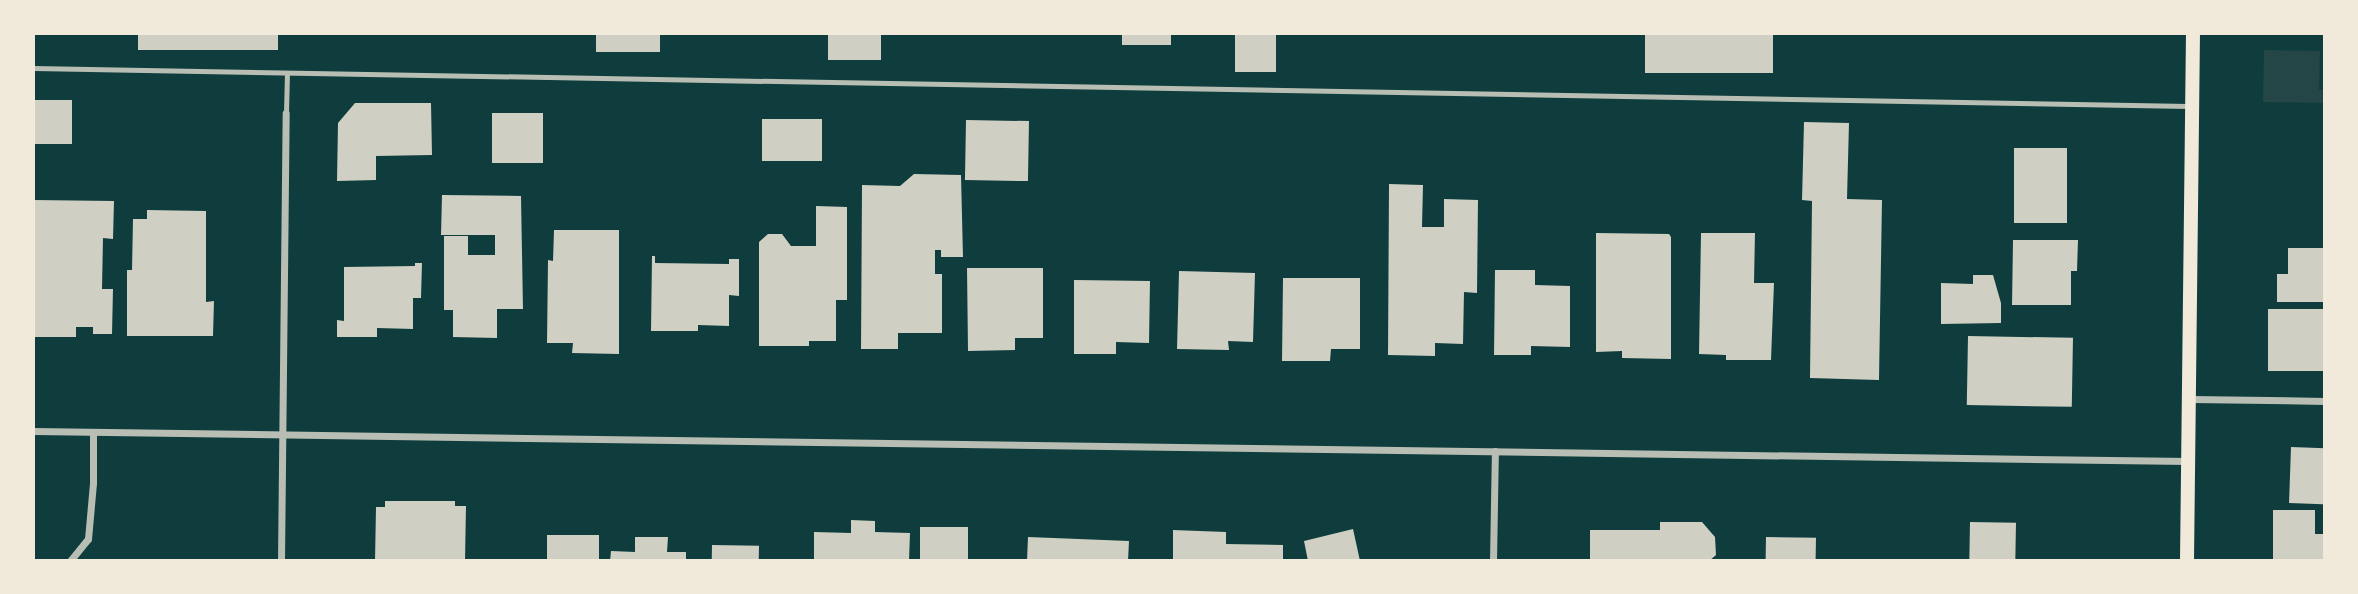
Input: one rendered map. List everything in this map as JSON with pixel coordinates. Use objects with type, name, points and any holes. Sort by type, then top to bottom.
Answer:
[{"type":"main road","points":[[2187,561],[2193,33]]},
{"type":"street","points":[[281,561],[286,113]]},
{"type":"street","points":[[2189,399],[2325,401]]},
{"type":"street","points":[[33,431],[2189,461]]},
{"type":"street","points":[[70,561],[88,540],[93,483],[93,432]]},
{"type":"street","points":[[1493,561],[1495,451]]},
{"type":"lane","points":[[33,68],[2192,106]]},
{"type":"lane","points":[[286,113],[287,73]]},
{"type":"shaded area","points":[[2264,50],[2320,51],[2319,90],[2325,90],[2325,103],[2263,102]]},
{"type":"building","points":[[138,33],[278,33],[278,50],[138,50]]},
{"type":"building","points":[[596,33],[660,33],[660,52],[596,52]]},
{"type":"building","points":[[828,33],[881,33],[881,60],[828,60]]},
{"type":"building","points":[[1122,33],[1171,33],[1171,45],[1122,45]]},
{"type":"building","points":[[1235,33],[1276,33],[1276,72],[1235,72]]},
{"type":"building","points":[[1645,33],[1773,33],[1773,73],[1645,73]]},
{"type":"building","points":[[33,100],[72,100],[72,144],[33,144]]},
{"type":"building","points":[[355,103],[431,103],[432,155],[376,156],[376,180],[337,181],[338,123]]},
{"type":"building","points":[[492,113],[543,113],[543,163],[492,163]]},
{"type":"building","points":[[762,119],[822,119],[822,161],[762,161]]},
{"type":"building","points":[[966,120],[1029,121],[1028,181],[965,180]]},
{"type":"building","points":[[1804,122],[1849,123],[1847,199],[1882,200],[1879,380],[1810,378],[1812,201],[1802,200]]},
{"type":"building","points":[[2014,148],[2067,148],[2067,223],[2014,223]]},
{"type":"building","points":[[914,174],[961,175],[963,257],[941,257],[941,250],[935,250],[935,274],[942,274],[942,333],[898,333],[898,349],[861,349],[862,185],[900,186]]},
{"type":"building","points":[[1389,184],[1423,185],[1422,227],[1444,227],[1444,199],[1478,200],[1477,293],[1464,292],[1463,344],[1435,343],[1435,356],[1388,355]]},
{"type":"building","points":[[442,195],[521,196],[523,309],[497,309],[497,338],[453,337],[453,310],[444,310],[444,236],[468,236],[468,255],[495,255],[495,235],[441,235]]},
{"type":"building","points":[[33,200],[114,201],[113,239],[103,238],[102,289],[113,289],[112,334],[93,334],[93,327],[76,327],[76,337],[33,337]]},
{"type":"building","points":[[816,206],[847,207],[847,300],[836,300],[836,341],[809,341],[809,346],[759,346],[759,242],[768,234],[782,234],[791,246],[816,246]]},
{"type":"building","points":[[147,210],[206,211],[206,302],[214,301],[213,336],[127,336],[127,270],[132,270],[133,219],[147,219]]},
{"type":"building","points":[[554,230],[619,230],[619,354],[572,353],[573,343],[547,343],[548,260],[553,261]]},
{"type":"building","points":[[1596,233],[1669,234],[1671,237],[1671,359],[1622,358],[1622,351],[1596,352]]},
{"type":"building","points":[[1701,233],[1755,233],[1754,283],[1774,283],[1771,360],[1726,360],[1726,355],[1699,354]]},
{"type":"building","points":[[2013,240],[2078,240],[2077,271],[2071,271],[2071,305],[2012,305]]},
{"type":"building","points":[[2288,248],[2325,248],[2325,302],[2277,302],[2277,274],[2288,274]]},
{"type":"building","points":[[652,256],[655,256],[655,263],[729,264],[729,259],[739,259],[739,296],[729,295],[729,326],[698,325],[698,331],[651,331]]},
{"type":"building","points":[[415,263],[422,263],[421,298],[413,298],[413,329],[377,328],[377,337],[337,337],[337,320],[344,321],[344,267],[415,266]]},
{"type":"building","points":[[967,268],[1043,268],[1043,338],[1015,338],[1015,350],[968,351]]},
{"type":"building","points":[[1495,270],[1535,270],[1535,285],[1570,286],[1570,347],[1531,346],[1531,355],[1494,355]]},
{"type":"building","points":[[1179,271],[1255,273],[1253,342],[1228,341],[1229,350],[1177,349]]},
{"type":"building","points":[[1973,275],[1993,275],[2001,303],[2001,323],[1941,324],[1941,283],[1973,284]]},
{"type":"building","points":[[1283,278],[1360,278],[1360,349],[1331,349],[1330,361],[1282,361]]},
{"type":"building","points":[[1074,280],[1150,281],[1149,343],[1116,342],[1116,354],[1074,354]]},
{"type":"building","points":[[2268,309],[2325,309],[2325,371],[2268,371]]},
{"type":"building","points":[[1968,336],[2073,338],[2072,407],[1967,405]]},
{"type":"building","points":[[2291,447],[2325,448],[2323,504],[2289,503]]},
{"type":"building","points":[[385,501],[455,501],[455,506],[466,506],[465,561],[375,561],[376,507],[385,507]]},
{"type":"building","points":[[2273,510],[2315,510],[2315,534],[2325,534],[2325,561],[2273,561]]},
{"type":"building","points":[[851,520],[875,521],[875,532],[910,533],[909,561],[814,561],[814,532],[851,533]]},
{"type":"building","points":[[1660,522],[1702,522],[1715,537],[1716,555],[1709,561],[1590,561],[1590,530],[1660,530]]},
{"type":"building","points":[[1970,522],[2016,523],[2015,561],[1969,561]]},
{"type":"building","points":[[920,527],[968,527],[968,561],[920,561]]},
{"type":"building","points":[[1353,529],[1360,561],[1308,561],[1304,541]]},
{"type":"building","points":[[1173,530],[1226,532],[1226,544],[1283,545],[1283,561],[1173,561]]},
{"type":"building","points":[[547,535],[599,535],[599,561],[547,561]]},
{"type":"building","points":[[635,537],[668,537],[667,552],[686,552],[686,561],[610,561],[611,551],[635,552]]},
{"type":"building","points":[[1028,537],[1129,541],[1128,561],[1027,561]]},
{"type":"building","points":[[1766,537],[1816,538],[1816,561],[1766,561]]},
{"type":"building","points":[[712,545],[759,546],[759,561],[712,561]]}]
